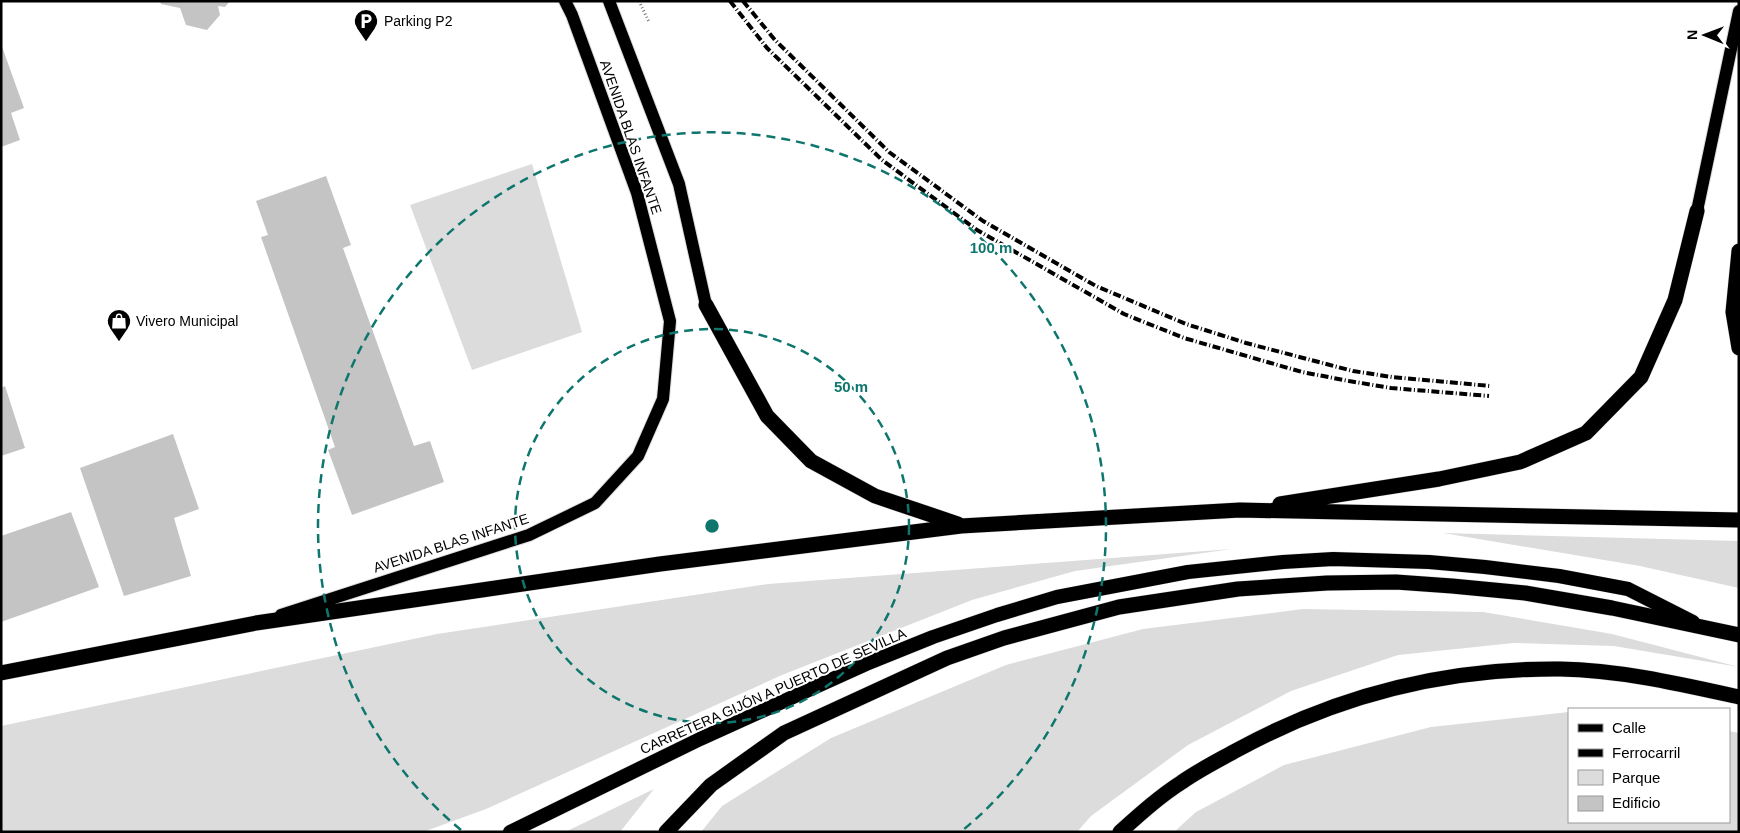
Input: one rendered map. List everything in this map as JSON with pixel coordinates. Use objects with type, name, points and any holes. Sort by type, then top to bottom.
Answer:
[{"type":"highway","points":[[1240,510],[1439,479],[1520,462],[1586,433],[1641,377],[1675,300],[1697,211]]},
{"type":"highway","points":[[1739,251],[1733,312],[1739,348]]},
{"type":"highway","points":[[706,305],[767,416],[810,461],[876,496],[962,526]]},
{"type":"highway","points":[[1,673],[256,623],[660,564],[962,526],[1240,510],[1739,520]]},
{"type":"highway","name":"CARRETERA GIJÓN A PUERTO DE SEVILLA","points":[[510,832],[709,735],[866,664],[933,637],[1057,597],[1188,572],[1333,559],[1429,562],[1485,567],[1559,576],[1628,589],[1703,627]]},
{"type":"highway","points":[[666,832],[711,785],[784,733],[947,658],[1004,638],[1119,607],[1238,589],[1327,583],[1396,582],[1525,594],[1612,608],[1739,635]]},
{"type":"highway","points":[[1120,832],[1182,782],[1271,731],[1324,709],[1407,684],[1461,675],[1512,670],[1561,669],[1624,674],[1739,697]]},
{"type":"main road","name":"AVENIDA BLAS INFANTE","points":[[256,623],[529,535],[595,503],[638,456],[663,399],[670,322],[637,193],[572,15],[565,1]]},
{"type":"main road","name":"AVENIDA BLAS INFANTE","points":[[609,1],[678,184],[706,305]]},
{"type":"main road","points":[[1697,211],[1739,11]]},
{"type":"path","points":[[639,1],[650,22]]},
{"type":"green space","points":[[532,164],[582,332],[472,370],[410,205]]},
{"type":"green space","points":[[1443,533],[1739,541],[1739,588],[1640,566]]},
{"type":"green space","points":[[1232,549],[1075,571],[972,600],[782,675],[486,809],[423,832],[1,832],[1,726],[437,634],[768,584]]},
{"type":"green space","points":[[1303,609],[1483,612],[1612,634],[1739,667],[1614,646],[1514,643],[1398,655],[1291,691],[1188,745],[1091,816],[1077,832],[701,832],[722,806],[831,738],[1006,665],[1143,629]]},
{"type":"green space","points":[[1568,712],[1568,823],[1730,823],[1730,731],[1739,733],[1739,832],[1174,832],[1196,812],[1284,765],[1431,727]]},
{"type":"green space","points":[[654,789],[620,832],[565,832]]},
{"type":"building","points":[[160,1],[230,1],[225,7],[218,6],[220,15],[207,30],[186,25],[180,8],[161,4]]},
{"type":"building","points":[[1,44],[24,108],[11,113],[20,140],[1,147]]},
{"type":"building","points":[[326,176],[351,245],[343,248],[414,446],[430,441],[444,482],[352,515],[328,450],[335,447],[261,237],[268,235],[256,201]]},
{"type":"building","points":[[5,386],[25,448],[1,456],[1,388]]},
{"type":"building","points":[[173,434],[199,509],[174,518],[191,576],[124,596],[80,468]]},
{"type":"building","points":[[71,512],[99,587],[1,622],[1,536]]},
{"type":"railway","points":[[730,1],[767,48],[882,160],[977,230],[1124,314],[1184,338],[1302,372],[1391,388],[1489,396]]},
{"type":"railway","points":[[743,1],[775,40],[889,152],[983,221],[1096,286],[1186,324],[1246,343],[1353,371],[1392,377],[1490,386]]},
{"type":"place","name":"Parking P2","points":[[366,42]]},
{"type":"place","name":"Vivero Municipal","points":[[119,342]]}]
